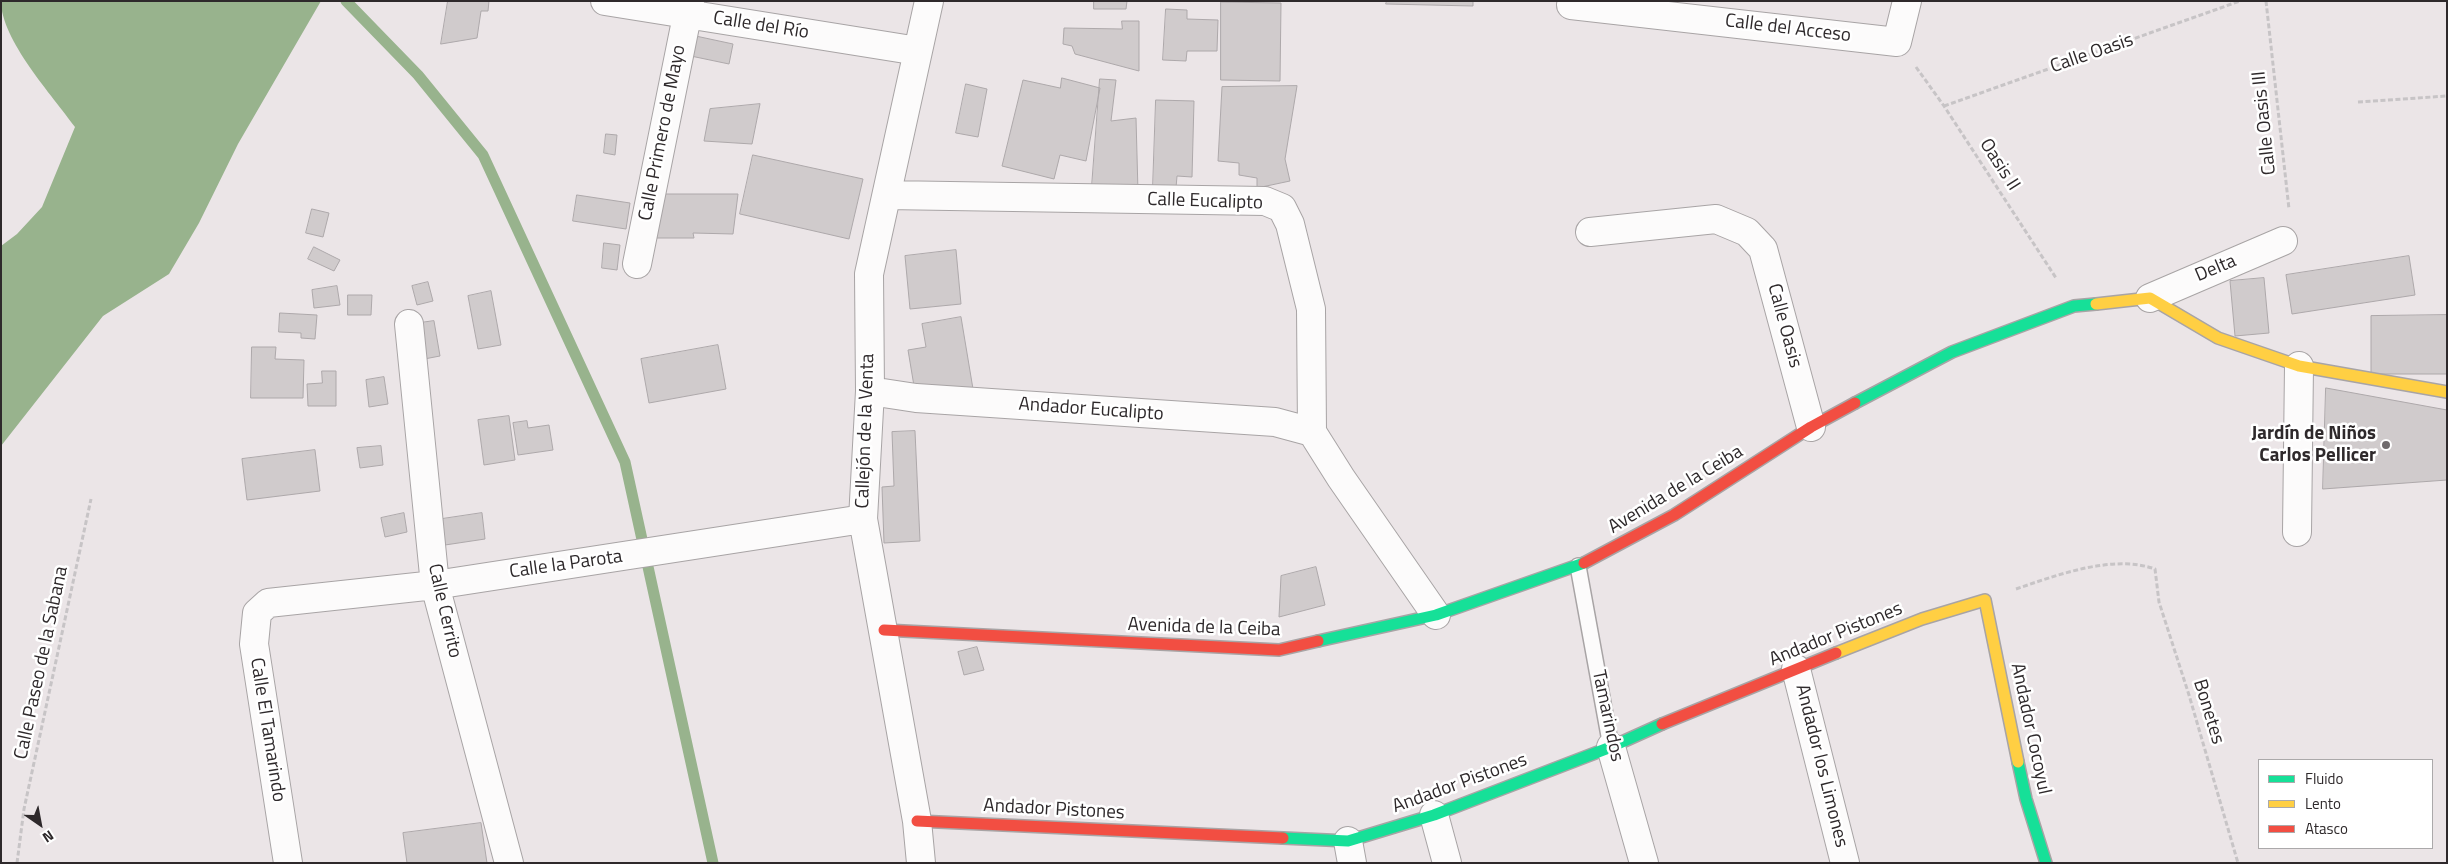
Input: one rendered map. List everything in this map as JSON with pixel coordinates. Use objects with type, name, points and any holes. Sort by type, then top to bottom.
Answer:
[{"type":"street","name":"Calle del Río","points":[[604,1],[689,8],[918,51]]},
{"type":"street","name":"Callejón de la Venta","points":[[921,863],[917,820],[863,520],[870,391],[869,274],[929,1]]},
{"type":"street","points":[[1897,42],[1907,1]]},
{"type":"street","name":"Calle del Acceso","points":[[1571,5],[1680,9],[1897,42]]},
{"type":"street","name":"Calle Primero de Mayo","points":[[637,264],[689,8]]},
{"type":"street","name":"Calle Eucalipto","points":[[887,195],[1265,202],[1282,208],[1290,224],[1311,309],[1312,432]]},
{"type":"street","name":"Calle Oasis","points":[[1590,232],[1716,219],[1747,232],[1763,249],[1811,427]]},
{"type":"street","name":"Delta","points":[[2150,298],[2283,241]]},
{"type":"street","points":[[2150,298],[2218,338],[2299,366],[2447,392]]},
{"type":"street","name":"Avenida de la Ceiba","points":[[884,630],[1280,650],[1436,615],[1578,566],[1674,515],[1811,427],[1952,352],[2074,306],[2150,298]]},
{"type":"street","name":"Calle Cerrito","points":[[409,324],[435,585],[509,863]]},
{"type":"street","points":[[2297,532],[2299,366]]},
{"type":"street","name":"Andador Eucalipto","points":[[870,391],[916,398],[1276,422],[1312,432]]},
{"type":"street","points":[[1312,432],[1340,478],[1436,615]]},
{"type":"street","name":"Calle la Parota","points":[[268,602],[435,585],[863,520]]},
{"type":"street","name":"Andador Pistones","points":[[917,820],[1350,852],[1434,815],[1611,746],[1712,702],[1922,619],[1985,600]]},
{"type":"street","name":"Andador Cocoyul","points":[[1985,600],[2026,799],[2046,863]]},
{"type":"street","name":"Calle El Tamarindo","points":[[268,602],[257,613],[254,644],[288,863]]},
{"type":"street","name":"Andador los Limones","points":[[1796,669],[1845,863]]},
{"type":"street","name":"Tamarindos","points":[[1611,746],[1644,863]]},
{"type":"street","points":[[1434,815],[1447,863]]},
{"type":"lane","name":"Tamarindos","points":[[1578,566],[1611,746]]},
{"type":"path","name":"Calle Oasis","points":[[1944,106],[2240,1]]},
{"type":"path","name":"Calle Oasis III","points":[[2266,1],[2290,226],[2283,241]]},
{"type":"path","name":"Oasis II","points":[[1897,42],[1944,106],[2074,306]]},
{"type":"path","points":[[2358,102],[2447,96]]},
{"type":"path","name":"Calle Paseo de la Sabana","points":[[17,863],[24,809],[91,499]]},
{"type":"path","name":"Bonetes","points":[[1985,600],[2073,570],[2139,563],[2155,568],[2159,602],[2189,695],[2238,863]]},
{"type":"shaded area","points":[[1,1],[321,1],[238,144],[199,223],[169,274],[103,316],[1,446],[1,246],[17,234],[42,207],[75,127],[30,67],[9,33],[3,16]]},
{"type":"building","points":[[448,1],[489,1],[488,11],[481,11],[477,38],[441,44]]},
{"type":"building","points":[[1094,1],[1127,1],[1126,9],[1094,9]]},
{"type":"building","points":[[1387,1],[1473,1],[1473,6],[1386,4]]},
{"type":"building","points":[[1221,2],[1281,3],[1280,81],[1221,80]]},
{"type":"building","points":[[1166,9],[1187,10],[1187,19],[1218,20],[1217,51],[1187,51],[1186,61],[1163,60]]},
{"type":"building","points":[[1122,21],[1139,21],[1139,71],[1075,54],[1072,46],[1063,44],[1064,28],[1122,29]]},
{"type":"building","points":[[691,35],[733,44],[729,64],[686,55]]},
{"type":"building","points":[[1062,78],[1100,88],[1086,161],[1060,155],[1054,179],[1002,166],[1023,80],[1060,88]]},
{"type":"building","points":[[1100,79],[1116,80],[1111,121],[1136,118],[1138,192],[1092,186]]},
{"type":"building","points":[[966,84],[987,89],[978,137],[956,133]]},
{"type":"building","points":[[1297,86],[1285,159],[1290,181],[1257,188],[1257,178],[1239,175],[1239,163],[1218,161],[1222,87]]},
{"type":"building","points":[[1156,100],[1194,101],[1192,177],[1177,176],[1176,188],[1153,187]]},
{"type":"building","points":[[760,104],[752,144],[704,141],[710,109]]},
{"type":"building","points":[[606,134],[617,135],[615,155],[604,153]]},
{"type":"building","points":[[753,155],[863,179],[849,239],[740,214]]},
{"type":"building","points":[[657,194],[738,194],[733,234],[693,233],[694,238],[656,238]]},
{"type":"building","points":[[577,195],[630,203],[626,229],[573,221]]},
{"type":"building","points":[[312,209],[329,213],[323,237],[306,233]]},
{"type":"building","points":[[604,243],[620,245],[617,270],[602,268]]},
{"type":"building","points":[[314,247],[340,260],[334,271],[308,259]]},
{"type":"building","points":[[956,250],[961,304],[910,309],[905,256]]},
{"type":"building","points":[[2409,256],[2415,295],[2292,314],[2286,275]]},
{"type":"building","points":[[2264,278],[2269,333],[2235,336],[2230,281]]},
{"type":"building","points":[[428,282],[433,301],[417,305],[412,286]]},
{"type":"building","points":[[337,286],[340,305],[314,308],[312,290]]},
{"type":"building","points":[[491,291],[501,345],[478,349],[468,296]]},
{"type":"building","points":[[348,295],[372,295],[371,315],[348,315]]},
{"type":"building","points":[[280,313],[317,315],[315,339],[301,338],[301,333],[279,332]]},
{"type":"building","points":[[2447,315],[2447,374],[2371,374],[2371,316]]},
{"type":"building","points":[[961,317],[973,389],[916,398],[908,350],[926,347],[922,324]]},
{"type":"building","points":[[434,321],[440,356],[419,360],[413,324]]},
{"type":"building","points":[[718,345],[726,389],[649,403],[641,359]]},
{"type":"building","points":[[252,347],[276,347],[275,359],[304,360],[303,398],[251,398]]},
{"type":"building","points":[[322,371],[336,371],[336,406],[308,406],[307,384],[322,383]]},
{"type":"building","points":[[384,377],[388,404],[369,407],[366,380]]},
{"type":"building","name":"Jardín de Niños Carlos Pellicer","points":[[2326,388],[2447,410],[2447,480],[2323,489]]},
{"type":"building","points":[[509,416],[515,460],[484,465],[478,420]]},
{"type":"building","points":[[527,421],[528,428],[549,425],[553,450],[518,455],[513,423]]},
{"type":"building","points":[[915,431],[920,541],[884,543],[882,487],[894,486],[892,432]]},
{"type":"building","points":[[381,446],[383,465],[360,468],[357,448]]},
{"type":"building","points":[[315,450],[320,491],[247,500],[242,459]]},
{"type":"building","points":[[404,513],[407,532],[385,537],[381,518]]},
{"type":"building","points":[[482,513],[485,539],[445,545],[442,519]]},
{"type":"building","points":[[1316,567],[1325,605],[1279,617],[1281,576]]},
{"type":"building","points":[[977,647],[984,670],[964,675],[958,652]]},
{"type":"building","points":[[481,823],[487,863],[407,863],[403,833]]},
{"type":"waterway","points":[[346,1],[418,75],[483,155],[625,462],[713,863]]},
{"type":"traffic: fast","points":[[1855,403],[1952,352],[2074,306],[2096,304]]},
{"type":"traffic: fast","points":[[1318,641],[1436,615],[1584,563]]},
{"type":"traffic: fast","points":[[1283,838],[1348,841],[1434,815],[1611,747],[1662,724]]},
{"type":"traffic: fast","points":[[2018,762],[2026,799],[2046,863]]},
{"type":"traffic: slow","points":[[2096,304],[2150,298],[2218,338],[2299,366],[2447,392]]},
{"type":"traffic: slow","points":[[1836,653],[1922,619],[1985,600],[2018,762]]},
{"type":"traffic: jam","points":[[1584,563],[1674,515],[1811,427],[1855,403]]},
{"type":"traffic: jam","points":[[884,630],[1279,650],[1318,641]]},
{"type":"traffic: jam","points":[[1662,724],[1836,653]]},
{"type":"traffic: jam","points":[[917,821],[1283,838]]},
{"type":"place","name":"Jardín de Niños Carlos Pellicer","points":[[2386,445]]}]
